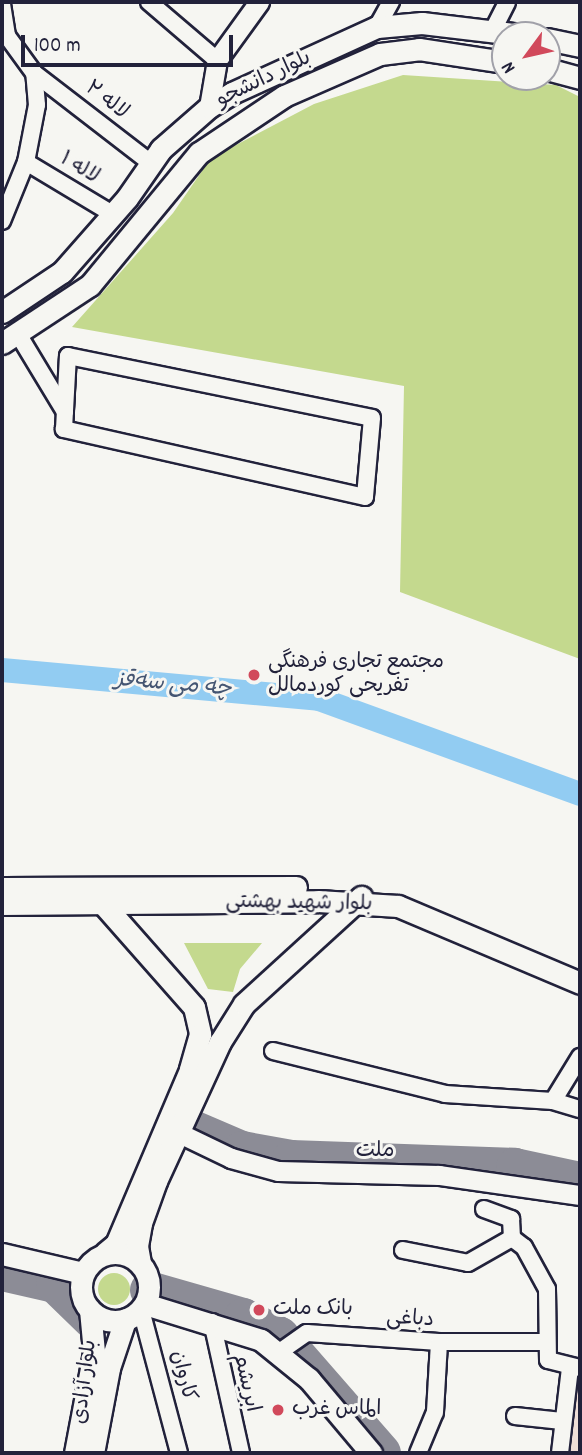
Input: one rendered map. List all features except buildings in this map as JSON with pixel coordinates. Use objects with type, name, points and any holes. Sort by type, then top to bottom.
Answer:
[{"type":"main road","name":"بلوار دانشجو","points":[[5,304],[62,272],[151,163],[209,107],[377,27],[422,23],[491,30]]},
{"type":"main road","points":[[561,42],[580,46]]},
{"type":"main road","name":"بلوار دانشجو","points":[[14,336],[90,285],[199,153],[284,96],[380,54],[419,49],[491,60]]},
{"type":"main road","points":[[561,73],[580,78]]},
{"type":"main road","points":[[5,304],[14,336]]},
{"type":"main road","name":"بلوار شهید بهشتی","points":[[2,888],[103,896],[361,896],[396,892],[580,968]]},
{"type":"main road","points":[[103,896],[194,1007],[200,1034],[190,1070],[116,1244],[83,1273],[82,1296],[90,1310],[104,1319],[137,1311],[212,1322],[261,1340],[309,1379],[370,1453]]},
{"type":"main road","name":"بلوار شهید بهشتی","points":[[2,904],[103,896]]},
{"type":"main road","points":[[93,1453],[111,1356],[137,1311],[149,1280],[140,1263],[137,1246],[141,1223],[177,1132],[244,1004],[361,896]]},
{"type":"main road","name":"بلوار شهید بهشتی","points":[[361,896],[398,905],[580,983]]},
{"type":"main road","points":[[105,1253],[120,1252],[140,1263]]},
{"type":"main road","points":[[2,1254],[83,1273]]},
{"type":"main road","name":"بلوار آزادی","points":[[75,1453],[94,1352],[90,1310]]},
{"type":"street","points":[[149,2],[217,60]]},
{"type":"street","points":[[209,107],[217,60],[259,2]]},
{"type":"street","points":[[377,27],[391,2]]},
{"type":"street","points":[[498,21],[507,2]]},
{"type":"street","points":[[2,4],[4,35]]},
{"type":"street","name":"لاله ۲","points":[[4,35],[34,73],[151,163]]},
{"type":"street","points":[[2,221],[26,162],[37,105],[34,73]]},
{"type":"street","name":"لاله ۱","points":[[26,162],[111,213]]},
{"type":"street","points":[[14,336],[66,390]]},
{"type":"street","points":[[14,336],[65,412]]},
{"type":"street","points":[[68,356],[372,418],[365,498],[64,429],[65,412],[68,356]]},
{"type":"street","points":[[274,1051],[445,1094],[553,1101],[580,1109]]},
{"type":"street","points":[[553,1101],[580,1057]]},
{"type":"street","name":"ملت","points":[[177,1132],[231,1158],[278,1171],[439,1175],[580,1195]]},
{"type":"street","points":[[484,1209],[511,1219],[512,1238]]},
{"type":"street","points":[[403,1250],[468,1263],[512,1238]]},
{"type":"street","points":[[512,1238],[524,1247],[547,1289],[548,1360],[575,1368],[562,1421],[560,1453]]},
{"type":"street","name":"کاروان","points":[[137,1311],[179,1453]]},
{"type":"street","name":"ابریشم","points":[[212,1322],[241,1453]]},
{"type":"street","name":"دباغی","points":[[278,1353],[307,1333],[439,1342],[546,1342]]},
{"type":"street","points":[[418,1453],[435,1412],[439,1342]]},
{"type":"street","points":[[515,1416],[562,1421]]},
{"type":"shaded area","points":[[577,1378],[580,1378],[580,1453],[567,1453]]},
{"type":"green space","points":[[403,75],[491,81],[491,91],[561,91],[561,88],[580,97],[580,659],[400,592],[404,386],[72,327],[173,213],[211,158],[314,104]]},
{"type":"green space","points":[[184,943],[262,943],[240,969],[233,992],[208,989]]},
{"type":"green space","points":[[114,1273],[126,1277],[130,1289],[126,1301],[114,1305],[102,1301],[98,1289],[102,1277]]},
{"type":"waterway","name":"چە می سەقز","points":[[2,670],[319,699],[580,794]]},
{"type":"taxiway","points":[[181,1124],[242,1150],[291,1159],[515,1167],[580,1181]]},
{"type":"taxiway","points":[[2,1272],[55,1284],[92,1320]]},
{"type":"taxiway","points":[[149,1290],[243,1317],[280,1336],[382,1453]]},
{"type":"place","name":"مجتمع تجاری فرهنگی تفریحی کوردمالل","points":[[254,675]]},
{"type":"place","name":"بانک ملت","points":[[259,1310]]},
{"type":"place","name":"الماس غرب","points":[[278,1410]]}]
